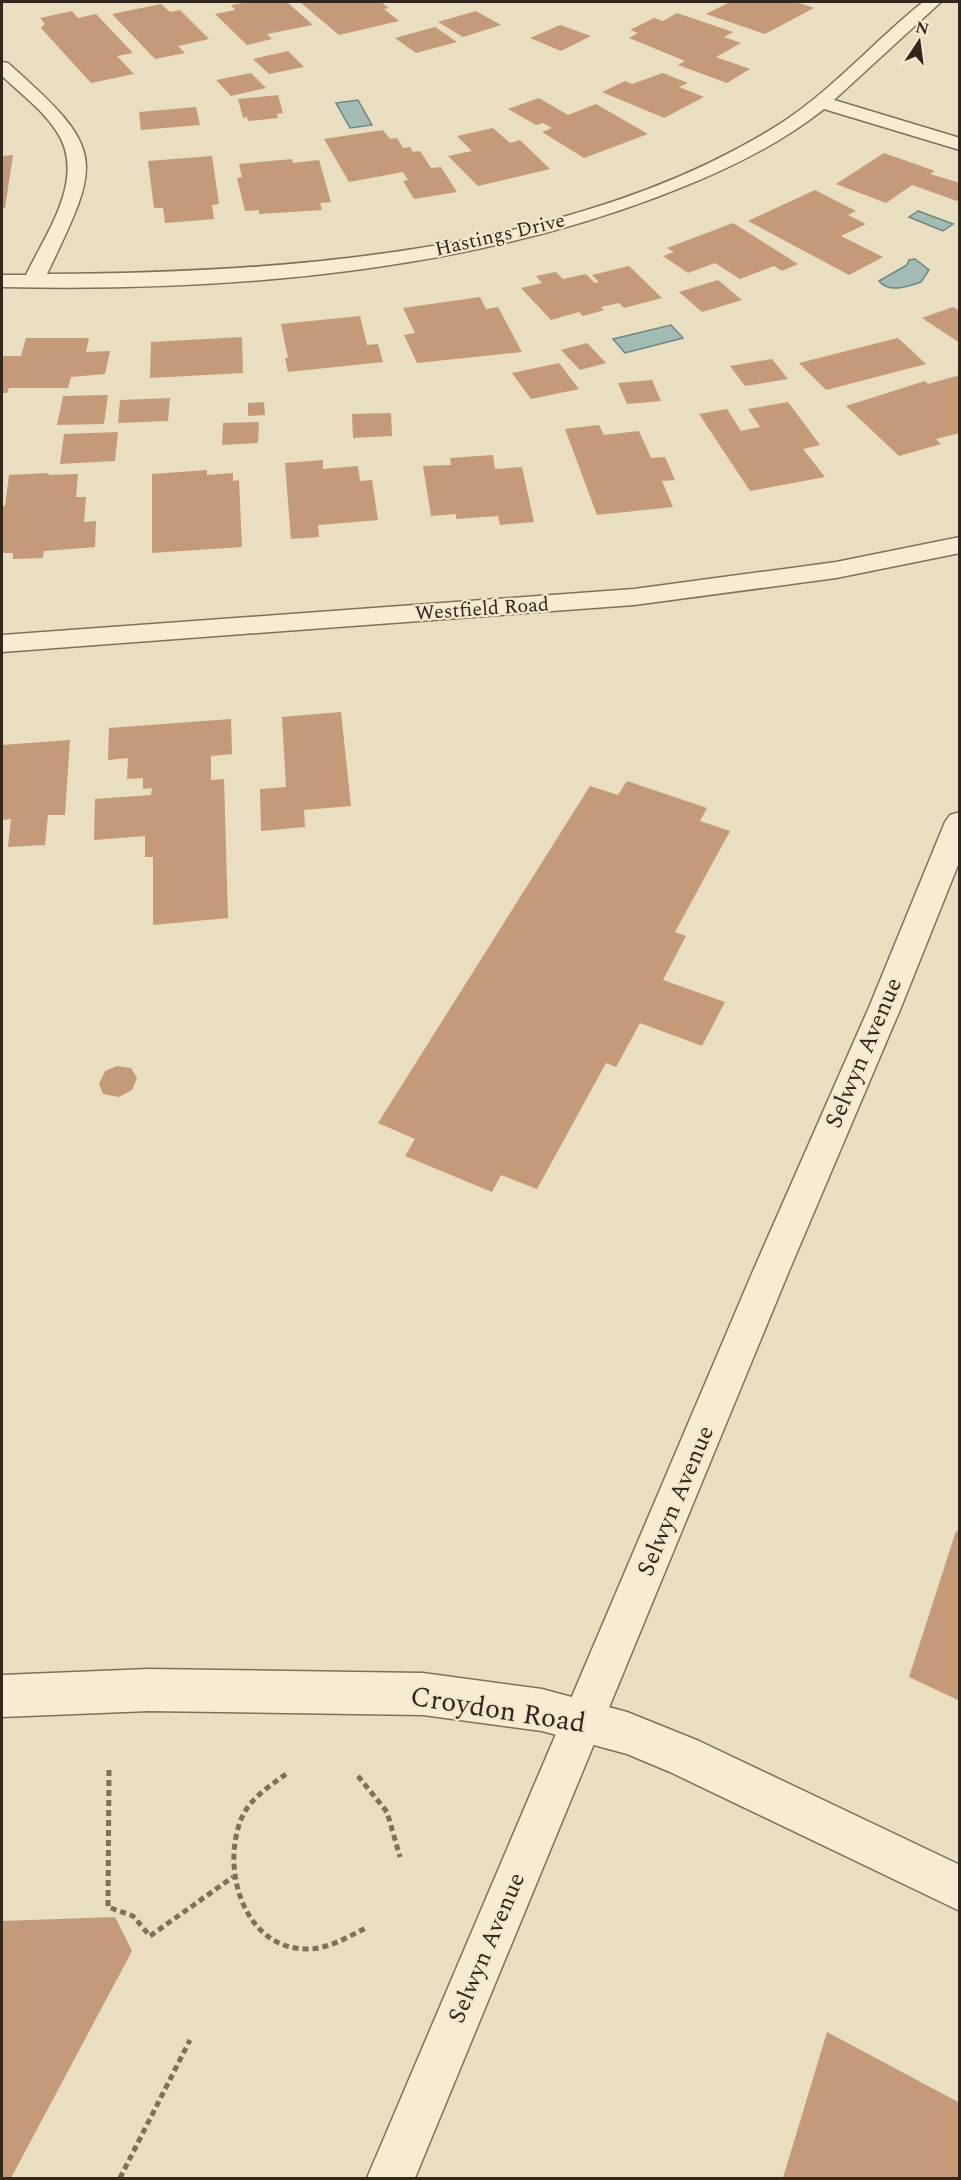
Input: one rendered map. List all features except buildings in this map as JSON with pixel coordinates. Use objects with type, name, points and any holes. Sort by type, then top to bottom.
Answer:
[{"type":"street","name":"Hastings Drive","points":[[2,281],[161,279],[277,271],[408,255],[500,237],[607,208],[695,176],[777,134],[822,102],[933,2]]},
{"type":"street","points":[[2,67],[34,96],[67,132],[76,158],[76,183],[69,208],[33,281]]},
{"type":"street","points":[[822,102],[960,144]]},
{"type":"street","name":"Westfield Road","points":[[2,644],[634,597],[836,570],[960,545]]},
{"type":"street","name":"Selwyn Avenue","points":[[391,2178],[771,1271],[886,1005],[960,822]]},
{"type":"street","name":"Croydon Road","points":[[2,1696],[149,1690],[423,1694],[542,1710],[627,1733],[709,1767],[960,1889]]},
{"type":"path","points":[[109,1770],[108,1907],[128,1913],[144,1923],[150,1936],[233,1877]]},
{"type":"path","points":[[286,1774],[262,1791],[244,1814],[234,1842],[233,1877],[239,1901],[255,1925],[278,1942],[306,1949],[335,1945],[368,1927]]},
{"type":"path","points":[[358,1776],[381,1798],[394,1824],[400,1857]]},
{"type":"path","points":[[120,2178],[190,2040]]},
{"type":"water","points":[[358,100],[372,125],[350,128],[336,103]]},
{"type":"water","points":[[918,211],[953,224],[943,231],[909,217]]},
{"type":"water","points":[[915,259],[929,270],[921,282],[894,288],[883,285],[879,281],[907,265],[909,260]]},
{"type":"water","points":[[671,325],[683,338],[625,353],[613,339]]}]
